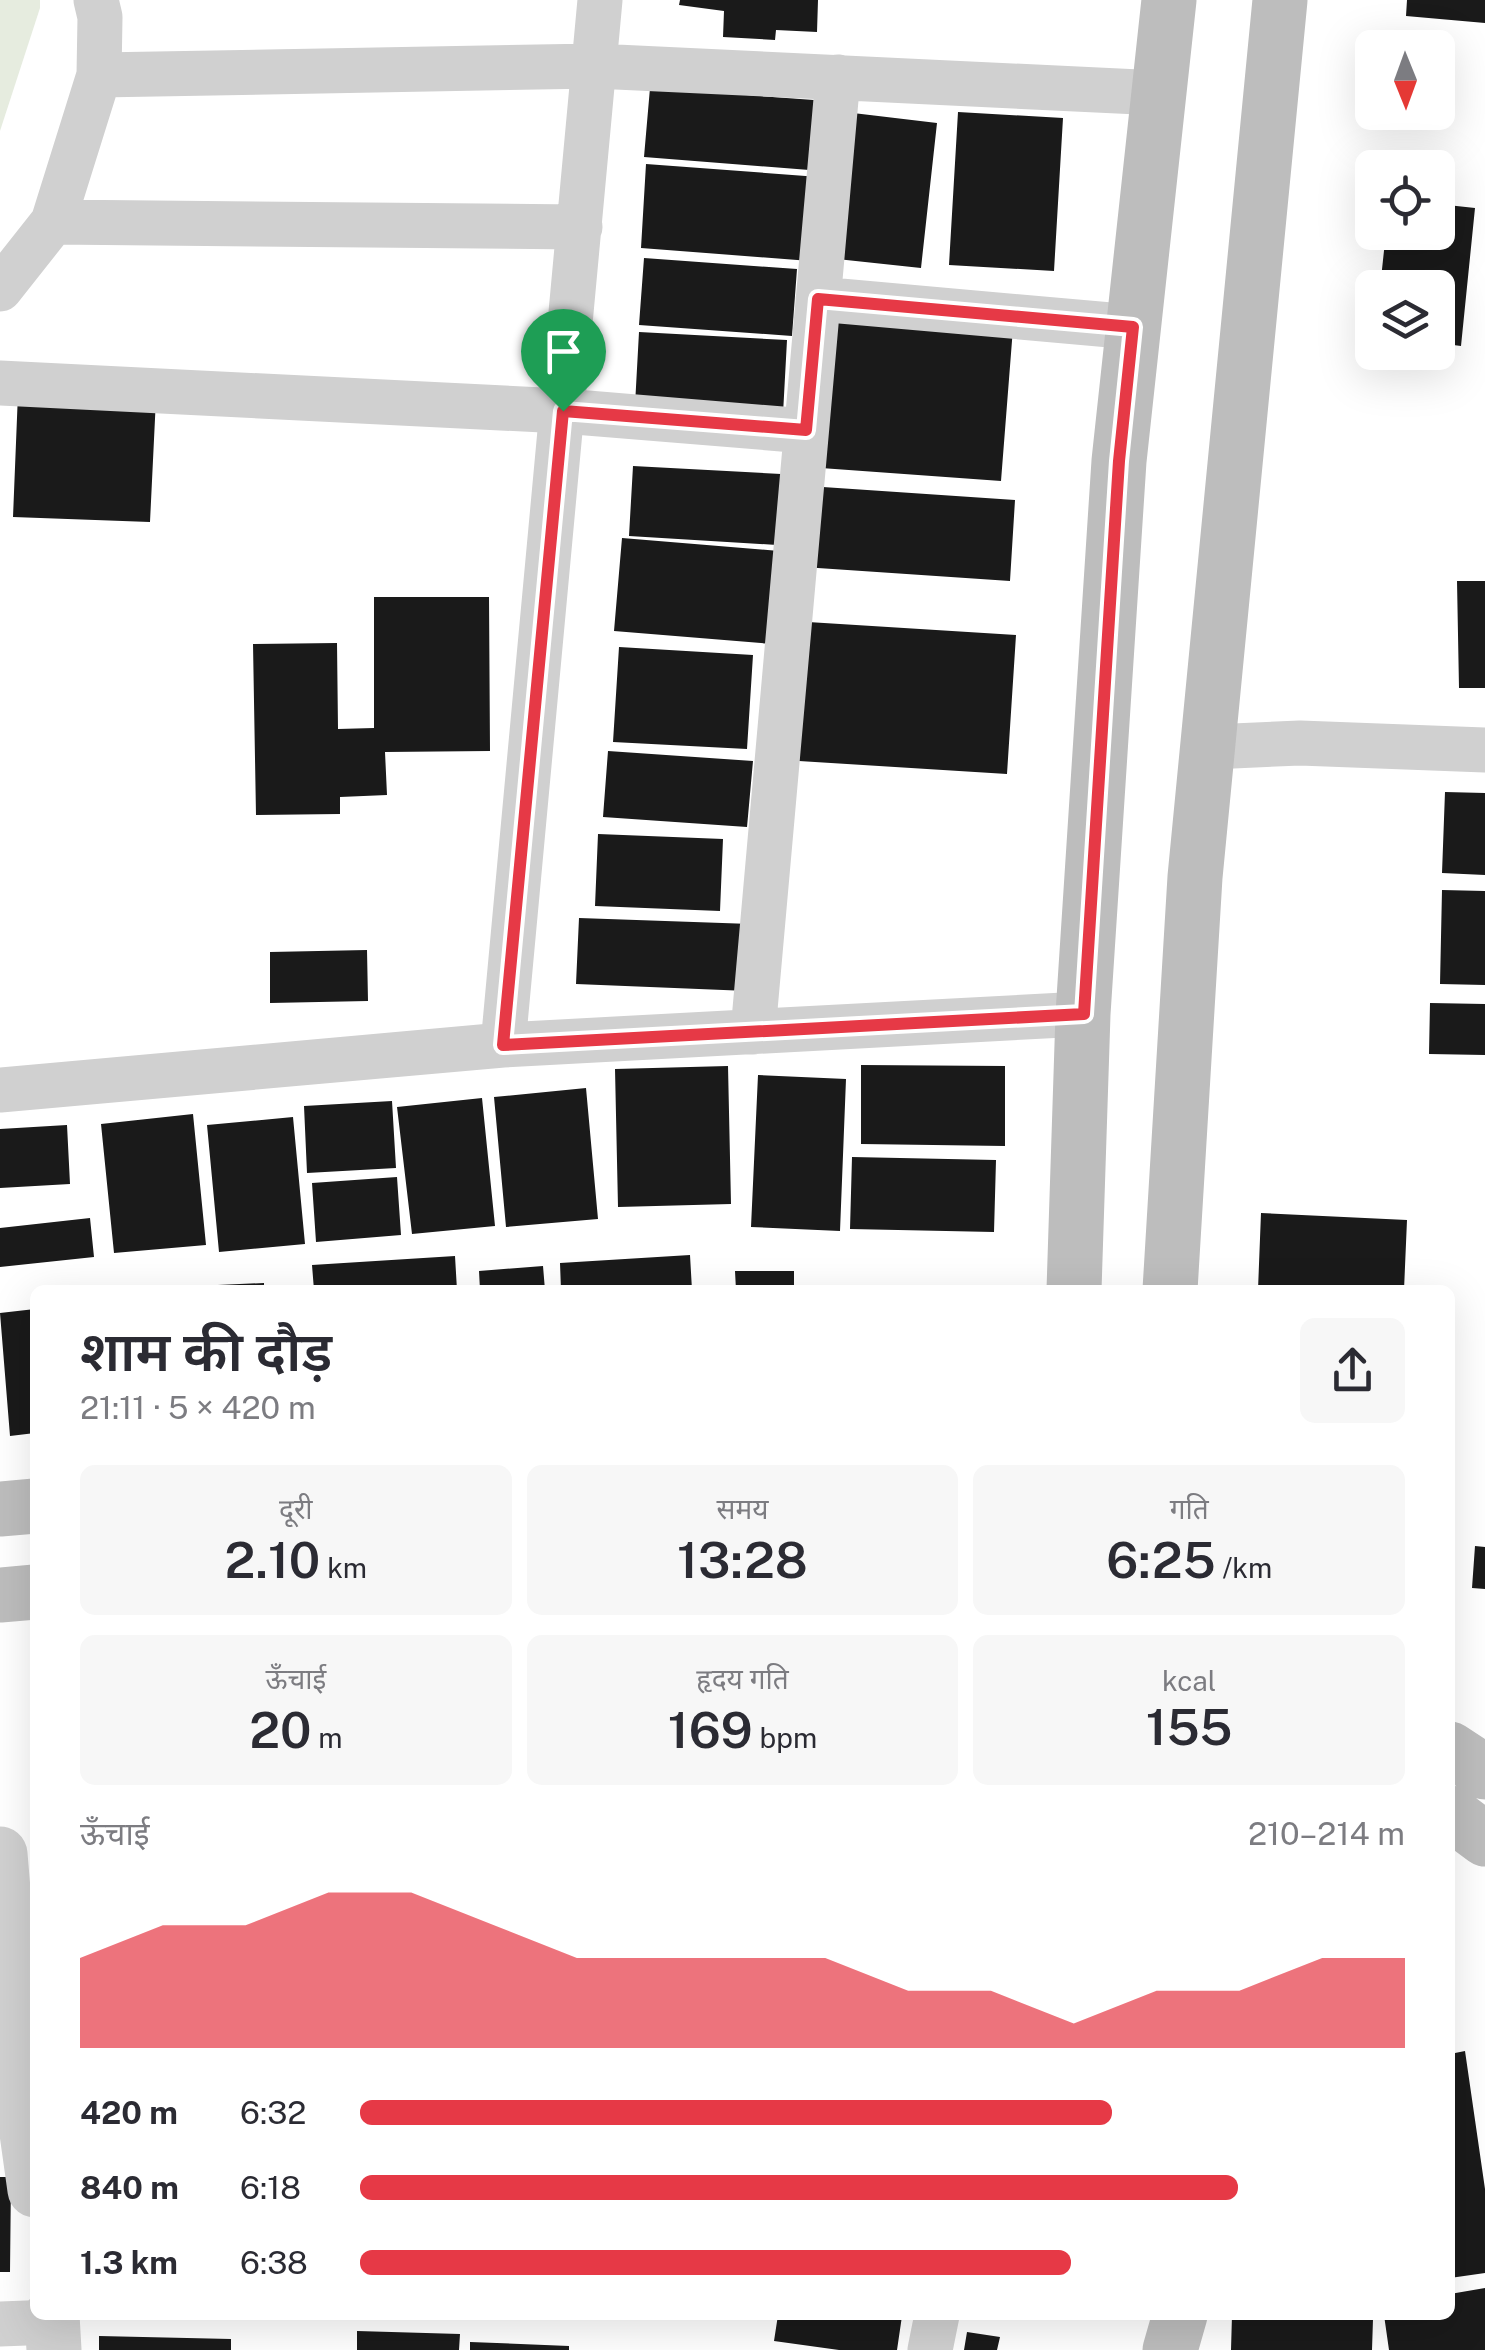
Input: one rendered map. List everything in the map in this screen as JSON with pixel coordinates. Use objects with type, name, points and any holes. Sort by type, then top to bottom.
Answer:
[{"type":"main road","points":[[1074,1285],[1084,1014],[1119,461],[1169,0]]},
{"type":"main road","points":[[1170,1285],[1195,877],[1211,748],[1280,0]]},
{"type":"main road","points":[[0,1509],[30,1506]]},
{"type":"main road","points":[[0,1595],[30,1592]]},
{"type":"main road","points":[[1455,1752],[1485,1772]]},
{"type":"main road","points":[[1455,1817],[1485,1839]]},
{"type":"main road","points":[[1170,2350],[1179,2320]]},
{"type":"street","points":[[0,289],[53,222],[99,75],[100,17],[96,0]]},
{"type":"street","points":[[503,1045],[600,0]]},
{"type":"street","points":[[99,75],[595,66],[1160,93]]},
{"type":"street","points":[[753,1032],[838,78]]},
{"type":"street","points":[[53,222],[580,227]]},
{"type":"street","points":[[818,299],[1133,327]]},
{"type":"street","points":[[0,384],[563,411],[806,430]]},
{"type":"street","points":[[1211,748],[1300,742],[1485,750]]},
{"type":"street","points":[[0,1090],[503,1045],[1084,1014]]},
{"type":"street","points":[[0,1854],[9,2069],[30,2167]]},
{"type":"street","points":[[930,2350],[935,2320]]},
{"type":"shaded area","points":[[0,0],[40,0],[40,8],[0,131]]},
{"type":"building","points":[[680,0],[818,0],[817,32],[776,30],[775,40],[723,37],[724,11],[679,5]]},
{"type":"building","points":[[1407,0],[1485,0],[1485,23],[1406,16]]},
{"type":"building","points":[[650,88],[828,101],[822,171],[644,157]]},
{"type":"building","points":[[958,112],[1063,118],[1054,271],[949,265]]},
{"type":"building","points":[[853,113],[937,123],[921,268],[837,259]]},
{"type":"building","points":[[646,164],[819,177],[810,261],[641,248]]},
{"type":"building","points":[[1455,206],[1475,208],[1461,346],[1455,345],[1455,270],[1382,270],[1384,250],[1455,250]]},
{"type":"building","points":[[644,258],[797,269],[792,336],[639,325]]},
{"type":"building","points":[[833,314],[1013,328],[1001,481],[821,468]]},
{"type":"building","points":[[639,332],[787,340],[783,414],[635,405]]},
{"type":"building","points":[[18,393],[156,398],[150,522],[13,517]]},
{"type":"building","points":[[633,466],[781,474],[777,545],[629,536]]},
{"type":"building","points":[[808,486],[1015,500],[1010,581],[803,567]]},
{"type":"building","points":[[622,538],[779,551],[772,644],[614,631]]},
{"type":"building","points":[[1457,581],[1485,581],[1485,688],[1459,688]]},
{"type":"building","points":[[374,597],[489,597],[490,751],[385,752],[387,795],[340,797],[340,814],[256,815],[253,644],[337,643],[338,729],[374,728]]},
{"type":"building","points":[[808,622],[1016,635],[1007,774],[799,761]]},
{"type":"building","points":[[619,647],[753,655],[747,749],[613,742]]},
{"type":"building","points":[[608,751],[753,761],[747,827],[603,817]]},
{"type":"building","points":[[1445,792],[1485,793],[1485,875],[1442,873]]},
{"type":"building","points":[[598,834],[723,839],[720,911],[595,906]]},
{"type":"building","points":[[1442,890],[1485,891],[1485,985],[1440,984]]},
{"type":"building","points":[[579,918],[751,924],[748,991],[576,984]]},
{"type":"building","points":[[367,950],[368,1001],[270,1003],[270,952]]},
{"type":"building","points":[[1430,1003],[1485,1004],[1485,1055],[1429,1054]]},
{"type":"building","points":[[861,1065],[1005,1066],[1005,1146],[861,1144]]},
{"type":"building","points":[[728,1066],[731,1204],[618,1207],[615,1069]]},
{"type":"building","points":[[758,1075],[846,1079],[840,1231],[751,1227]]},
{"type":"building","points":[[586,1088],[598,1219],[506,1227],[494,1097]]},
{"type":"building","points":[[482,1098],[495,1226],[412,1234],[397,1107]]},
{"type":"building","points":[[392,1101],[396,1168],[307,1173],[304,1106]]},
{"type":"building","points":[[193,1114],[206,1245],[114,1253],[101,1124]]},
{"type":"building","points":[[293,1117],[305,1244],[219,1252],[207,1125]]},
{"type":"building","points":[[67,1125],[70,1184],[0,1188],[0,1129]]},
{"type":"building","points":[[852,1157],[996,1160],[994,1232],[850,1229]]},
{"type":"building","points":[[397,1177],[401,1235],[316,1242],[312,1183]]},
{"type":"building","points":[[1261,1213],[1407,1220],[1404,1285],[1258,1285]]},
{"type":"building","points":[[90,1218],[94,1257],[0,1267],[0,1228]]},
{"type":"building","points":[[690,1255],[692,1285],[561,1285],[560,1263]]},
{"type":"building","points":[[455,1256],[457,1285],[314,1285],[312,1265]]},
{"type":"building","points":[[543,1266],[545,1285],[480,1285],[479,1271]]},
{"type":"building","points":[[735,1271],[794,1271],[794,1285],[736,1285]]},
{"type":"building","points":[[30,1310],[30,1434],[10,1436],[0,1313]]},
{"type":"building","points":[[1475,1546],[1485,1547],[1485,1589],[1472,1588]]},
{"type":"building","points":[[1465,2051],[1485,2189],[1485,2273],[1455,2277],[1455,2053]]},
{"type":"building","points":[[0,2177],[11,2177],[10,2272],[0,2272]]},
{"type":"building","points":[[1485,2288],[1485,2350],[1389,2350],[1385,2320],[1455,2320],[1455,2293]]},
{"type":"building","points":[[777,2320],[901,2320],[897,2350],[839,2350],[774,2341]]},
{"type":"building","points":[[1232,2320],[1373,2320],[1372,2350],[1231,2350]]},
{"type":"building","points":[[357,2331],[460,2334],[459,2350],[357,2350]]},
{"type":"building","points":[[967,2332],[1000,2337],[997,2350],[964,2350]]},
{"type":"building","points":[[99,2336],[231,2339],[231,2350],[99,2350]]},
{"type":"building","points":[[470,2342],[569,2346],[569,2350],[470,2350]]},
{"type":"route","points":[[818,299],[1133,327],[1119,461],[1084,1014],[503,1045],[563,411],[806,430],[818,299]]}]
